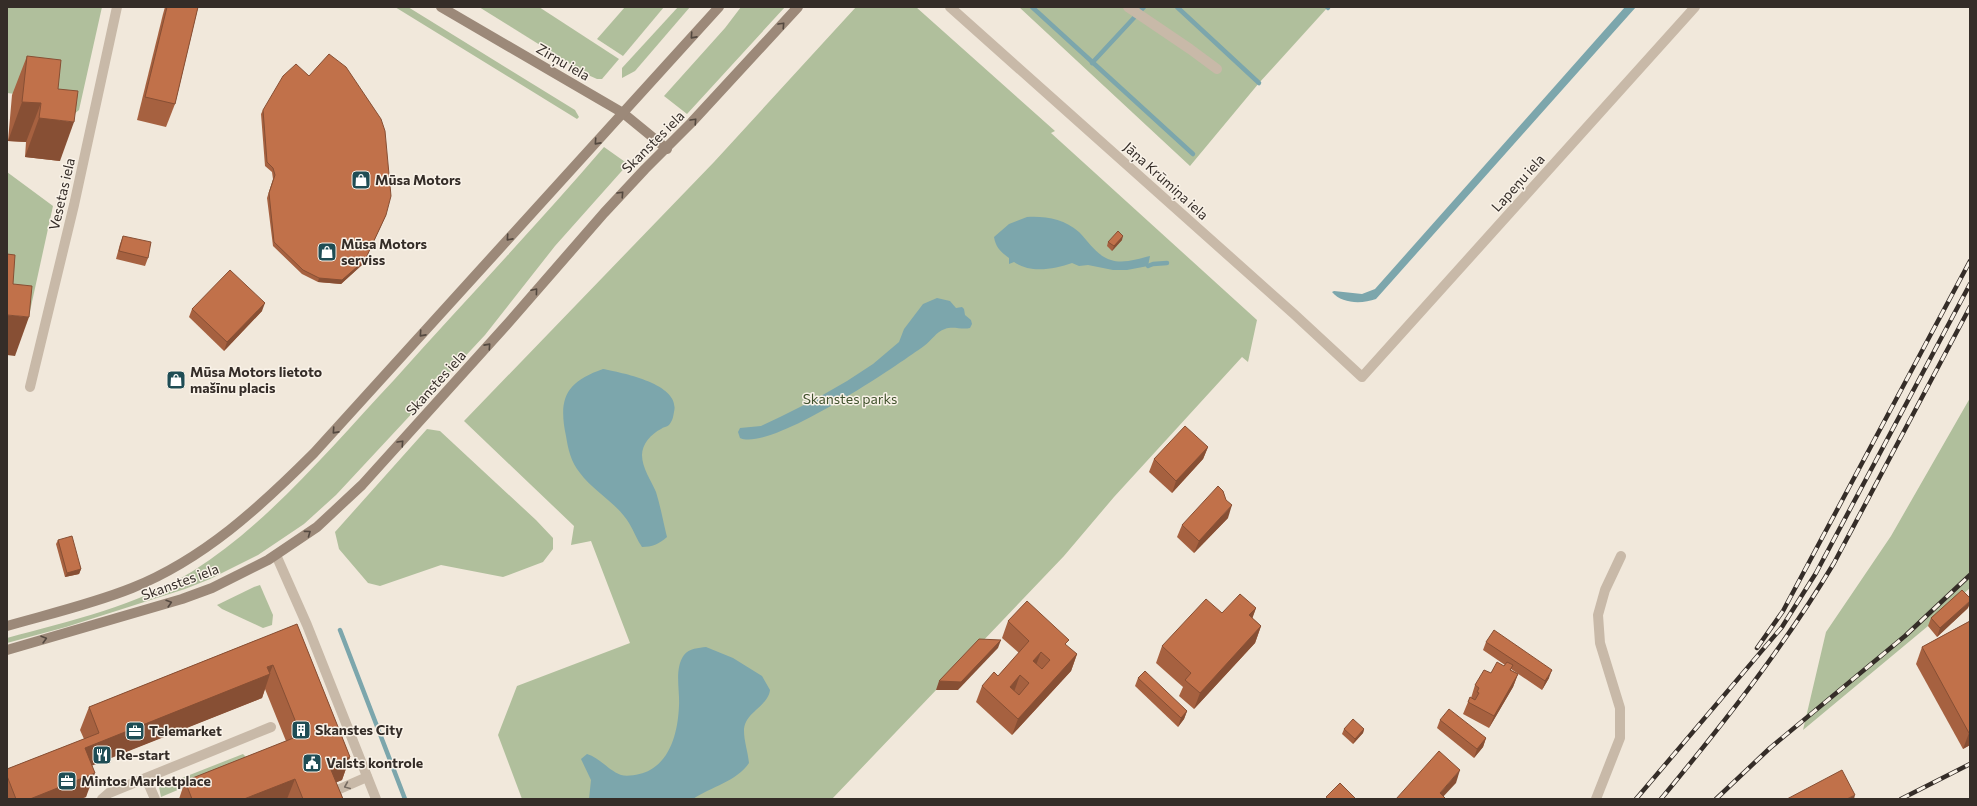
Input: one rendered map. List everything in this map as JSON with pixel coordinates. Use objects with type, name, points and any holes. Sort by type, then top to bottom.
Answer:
[{"type":"main road","name":"Zirņu iela","points":[[441,7],[623,113],[667,149]]},
{"type":"main road","name":"Skanstes iela","points":[[7,626],[132,588],[194,556],[218,540],[254,510],[314,453],[719,7]]},
{"type":"main road","name":"Skanstes iela","points":[[7,650],[182,599],[240,575],[276,555],[317,527],[362,485],[505,327],[644,169],[667,149],[798,7]]},
{"type":"street","name":"Vesetas iela","points":[[30,387],[74,204],[117,7]]},
{"type":"street","name":"Jāņa Krūmiņa iela","points":[[950,7],[1294,314],[1362,377]]},
{"type":"street","points":[[1128,7],[1217,69]]},
{"type":"street","name":"Lapeņu iela","points":[[1362,377],[1695,7]]},
{"type":"street","points":[[276,555],[308,625],[376,799]]},
{"type":"street","points":[[1596,799],[1620,738],[1620,708],[1600,643],[1598,615],[1605,590],[1621,556]]},
{"type":"street","points":[[102,799],[109,793],[271,727]]},
{"type":"street","points":[[338,799],[335,791],[367,777]]},
{"type":"street","points":[[146,778],[154,799]]},
{"type":"green space","points":[[7,7],[102,7],[79,110],[74,114],[50,98],[7,93]]},
{"type":"green space","points":[[395,7],[408,7],[575,110],[579,117],[577,119]]},
{"type":"green space","points":[[479,7],[539,7],[619,59],[602,79],[597,79],[588,75]]},
{"type":"green space","points":[[625,7],[664,7],[623,56],[597,39]]},
{"type":"green space","points":[[678,7],[690,7],[635,71],[622,78],[622,68]]},
{"type":"green space","points":[[741,7],[785,7],[687,114],[664,96],[725,28]]},
{"type":"green space","name":"Skanstes parks","points":[[856,7],[916,7],[1055,131],[1051,133],[1257,320],[1248,362],[1242,357],[1114,497],[1064,556],[832,799],[522,799],[498,735],[517,686],[630,643],[591,541],[571,545],[574,526],[464,421],[714,162]]},
{"type":"green space","points":[[1019,7],[1328,7],[1259,83],[1190,166]]},
{"type":"green space","points":[[604,147],[628,164],[555,246],[485,335],[336,495],[304,524],[258,555],[210,579],[185,589],[66,627],[7,643],[7,638],[79,619],[149,594],[193,571],[248,529],[299,482],[323,457],[526,235]]},
{"type":"green space","points":[[7,172],[53,206],[30,311],[7,311]]},
{"type":"green space","points":[[1970,398],[1970,588],[1928,626],[1803,730],[1826,632],[1891,536]]},
{"type":"green space","points":[[427,429],[440,431],[536,520],[553,538],[553,549],[543,562],[503,577],[441,565],[380,586],[368,583],[339,549],[335,532]]},
{"type":"green space","points":[[260,585],[273,615],[272,625],[263,628],[222,609],[217,605],[254,587]]},
{"type":"green space","points":[[243,754],[249,760],[161,797],[159,787]]},
{"type":"water","points":[[1625,7],[1636,7],[1376,299],[1365,302],[1352,302],[1341,299],[1332,292],[1362,294],[1375,289]]},
{"type":"water","points":[[1027,217],[1054,219],[1067,224],[1079,232],[1097,252],[1111,260],[1136,260],[1150,256],[1148,266],[1127,270],[1113,270],[1088,265],[1079,266],[1072,263],[1058,267],[1035,269],[1021,266],[1014,262],[1009,264],[1009,258],[999,249],[994,237],[1009,224]]},
{"type":"water","points":[[937,298],[950,301],[956,308],[962,307],[965,315],[971,320],[972,324],[970,328],[948,328],[942,330],[924,346],[862,388],[804,420],[778,432],[756,439],[740,438],[738,432],[740,428],[761,426],[780,417],[814,400],[873,364],[899,342],[904,329],[923,304]]},
{"type":"water","points":[[603,369],[624,373],[660,387],[669,394],[674,402],[673,418],[670,423],[668,426],[657,431],[645,443],[642,451],[643,465],[656,492],[667,537],[652,546],[642,547],[624,516],[612,503],[591,486],[580,473],[572,460],[569,451],[564,423],[564,402],[573,386],[580,380]]},
{"type":"water","points":[[706,647],[733,658],[762,676],[770,690],[765,701],[752,714],[745,724],[744,735],[749,763],[738,775],[693,799],[589,799],[591,780],[581,759],[587,754],[596,758],[616,773],[624,776],[636,775],[650,770],[658,765],[664,758],[669,751],[677,724],[679,706],[678,673],[681,661],[684,655],[689,651]]},
{"type":"building","points":[[167,7],[198,7],[175,104],[145,97]]},
{"type":"building","points":[[329,54],[346,67],[381,119],[385,131],[391,196],[386,215],[365,260],[342,280],[319,278],[303,270],[274,242],[269,193],[275,175],[273,168],[267,162],[263,110],[283,76],[296,64],[309,76]]},
{"type":"building","points":[[27,56],[61,60],[58,89],[78,91],[74,122],[39,118],[41,103],[22,102]]},
{"type":"building","points":[[1118,231],[1123,236],[1114,246],[1108,242]]},
{"type":"building","points":[[123,236],[151,242],[148,258],[119,251]]},
{"type":"building","points":[[7,254],[15,255],[13,284],[32,286],[29,317],[7,315]]},
{"type":"building","points":[[230,270],[265,303],[227,342],[192,309]]},
{"type":"building","points":[[1185,426],[1208,447],[1176,481],[1154,459]]},
{"type":"building","points":[[1218,486],[1223,491],[1226,500],[1232,505],[1199,541],[1182,525]]},
{"type":"building","points":[[72,536],[81,569],[67,573],[58,540]]},
{"type":"building","points":[[1962,590],[1970,598],[1970,601],[1940,628],[1931,618]]},
{"type":"building","points":[[1240,594],[1256,608],[1249,615],[1261,626],[1200,693],[1185,680],[1191,673],[1162,646],[1206,599],[1222,613]]},
{"type":"building","points":[[1027,601],[1069,640],[1065,644],[1077,654],[1018,719],[982,686],[994,672],[998,676],[1029,641],[1008,621]],"holes":[[[1041,652],[1050,660],[1042,669],[1033,661]],[[1020,675],[1029,683],[1019,695],[1010,687]]]},
{"type":"building","points":[[1970,621],[1970,732],[1969,733],[1922,647]]},
{"type":"building","points":[[297,624],[350,757],[329,765],[343,799],[303,799],[295,779],[244,799],[192,799],[185,781],[301,735],[273,665],[267,667],[270,674],[85,748],[95,773],[30,799],[16,799],[7,776],[7,769],[99,733],[89,707]]},
{"type":"building","points":[[1494,630],[1552,670],[1545,681],[1486,642]]},
{"type":"building","points":[[979,639],[1001,640],[961,682],[939,681]]},
{"type":"building","points":[[1497,662],[1504,666],[1507,662],[1513,665],[1510,670],[1518,674],[1494,716],[1468,702],[1470,697],[1475,700],[1479,693],[1477,692],[1479,688],[1475,685],[1484,670],[1491,673]]},
{"type":"building","points":[[1145,671],[1187,711],[1181,718],[1138,678]]},
{"type":"building","points":[[1449,709],[1486,738],[1477,749],[1440,720]]},
{"type":"building","points":[[1353,719],[1364,729],[1355,739],[1344,729]]},
{"type":"building","points":[[1439,751],[1460,770],[1440,793],[1445,798],[1396,799]]},
{"type":"building","points":[[1842,770],[1855,795],[1847,799],[1787,799]]},
{"type":"building","points":[[1340,783],[1356,799],[1328,799],[1326,797]]},
{"type":"waterway","points":[[1032,7],[1193,154]]},
{"type":"waterway","points":[[1092,63],[1144,7]]},
{"type":"waterway","points":[[1177,7],[1259,83]]},
{"type":"waterway","points":[[1148,266],[1167,263]]},
{"type":"waterway","points":[[340,630],[405,799]]},
{"type":"railway","points":[[1757,648],[1783,611],[1970,261]]},
{"type":"railway","points":[[1636,799],[1782,627],[1816,573],[1970,284]]},
{"type":"railway","points":[[1661,799],[1774,655],[1815,594],[1834,563],[1970,307]]},
{"type":"railway","points":[[1716,799],[1770,748],[1905,636],[1970,575]]},
{"type":"railway","points":[[1901,799],[1970,764]]},
{"type":"place","name":"Mūsa Motors","points":[[361,180]]},
{"type":"place","name":"Mūsa Motors serviss","points":[[327,252]]},
{"type":"place","name":"Mūsa Motors lietoto mašīnu placis","points":[[176,380]]},
{"type":"place","name":"Skanstes City","points":[[301,730]]},
{"type":"place","name":"Telemarket","points":[[135,731]]},
{"type":"place","name":"Re-start","points":[[102,755]]},
{"type":"place","name":"Valsts kontrole","points":[[312,763]]},
{"type":"place","name":"Mintos Marketplace","points":[[67,781]]}]
